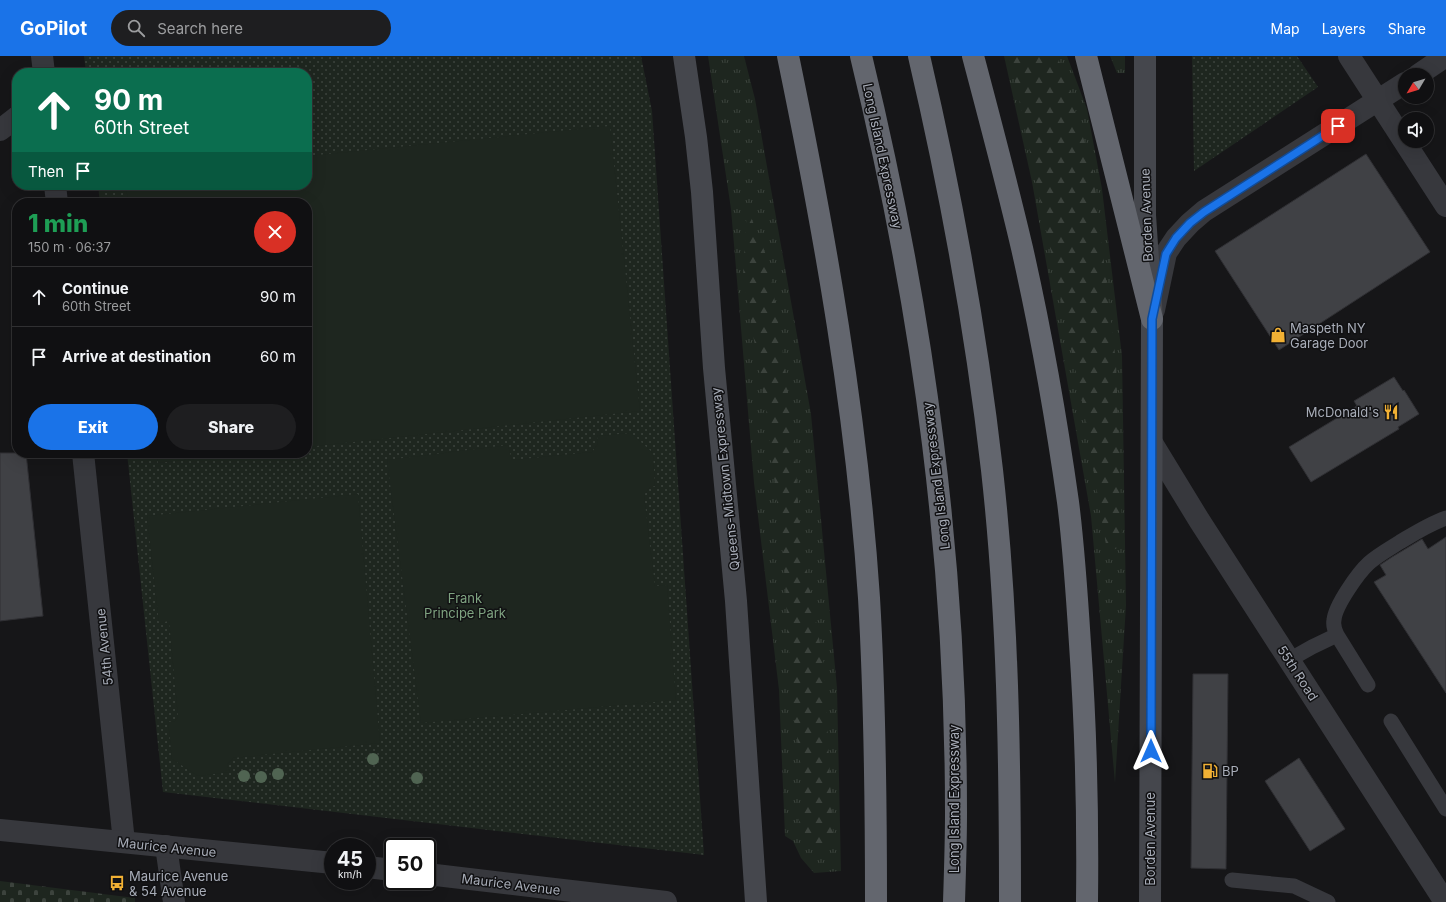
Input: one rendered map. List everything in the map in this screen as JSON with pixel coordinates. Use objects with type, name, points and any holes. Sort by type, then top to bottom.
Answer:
[{"type":"highway","points":[[788,56],[821,218],[849,402],[860,496],[874,698],[876,902]]},
{"type":"highway","name":"Long Island Expressway","points":[[861,56],[896,212],[916,328],[933,444],[945,561],[952,667],[956,812],[954,902]]},
{"type":"highway","points":[[919,56],[939,144],[956,232],[978,363],[992,471],[1000,553],[1004,638],[1010,816],[1010,902]]},
{"type":"highway","points":[[973,56],[1022,250],[1044,356],[1067,496],[1076,576],[1086,738],[1088,835],[1087,902]]},
{"type":"highway","points":[[1086,56],[1152,319]]},
{"type":"main road","name":"Queens-Midtown Expressway","points":[[684,56],[696,137],[702,192],[714,368],[736,601],[756,902]]},
{"type":"main road","name":"Borden Avenue","points":[[1145,56],[1144,215],[1152,319],[1150,902]]},
{"type":"street","points":[[42,56],[43,68]]},
{"type":"street","points":[[1348,56],[1446,206]]},
{"type":"street","points":[[1428,68],[1446,56]]},
{"type":"street","points":[[1152,319],[1166,254],[1176,238],[1190,223],[1204,212],[1398,88]]},
{"type":"street","points":[[0,130],[12,121]]},
{"type":"street","name":"55th Road","points":[[1152,443],[1199,520],[1446,902]]},
{"type":"street","name":"54th Avenue","points":[[84,458],[124,842]]},
{"type":"street","name":"Maurice Avenue","points":[[0,830],[324,862]]},
{"type":"street","points":[[166,846],[174,902]]},
{"type":"street","name":"Maurice Avenue","points":[[436,875],[566,896],[666,902]]},
{"type":"lane","points":[[1368,685],[1337,636],[1334,620],[1343,597],[1354,580],[1369,563],[1431,523],[1446,518]]},
{"type":"lane","points":[[1290,660],[1312,646],[1337,636]]},
{"type":"lane","points":[[1391,721],[1446,809]]},
{"type":"lane","points":[[1232,880],[1294,886],[1328,902]]},
{"type":"green space","name":"Frank Principe Park","points":[[84,56],[641,56],[652,111],[704,855],[163,792],[128,458],[312,458],[312,198],[99,198],[99,190],[312,190],[312,68],[85,68]]},
{"type":"green space","points":[[708,56],[744,56],[755,99],[811,414],[837,688],[841,871],[814,873],[801,858],[793,841],[785,836],[779,690],[754,483],[731,209]]},
{"type":"green space","points":[[1004,56],[1067,56],[1087,109],[1102,189],[1122,356],[1126,605],[1115,783],[1091,516],[1032,182]]},
{"type":"green space","points":[[1008,56],[1057,56],[1066,79],[1093,171],[1116,362],[1122,536],[1116,549],[1107,550],[1084,411],[1016,85]]},
{"type":"green space","points":[[1110,56],[1125,56],[1125,73],[1117,73]]},
{"type":"green space","points":[[1192,56],[1297,56],[1318,87],[1194,171]]},
{"type":"green space","points":[[610,126],[640,411],[312,446],[312,198],[127,198],[127,190],[312,190],[312,156]]},
{"type":"green space","points":[[747,207],[768,260],[781,338],[794,439],[800,534],[824,665],[833,834],[825,845],[810,844],[798,819],[804,792],[791,691],[784,564],[767,416],[743,276]]},
{"type":"green space","points":[[631,433],[653,453],[655,486],[650,487],[644,495],[655,586],[667,585],[676,700],[421,723],[387,460],[508,445],[512,460],[592,452],[598,444],[597,436]]},
{"type":"green space","points":[[158,458],[202,458],[158,463]]},
{"type":"green space","points":[[358,494],[380,743],[233,758],[227,765],[230,772],[198,776],[172,759],[168,722],[175,721],[178,717],[169,621],[159,623],[147,516]]},
{"type":"green space","points":[[0,881],[135,898],[135,902],[0,902]]},
{"type":"building","points":[[1366,154],[1430,252],[1279,350],[1215,251]]},
{"type":"building","points":[[1394,377],[1419,414],[1398,427],[1399,429],[1311,482],[1289,447],[1357,406],[1354,401]]},
{"type":"building","points":[[0,453],[12,453],[12,458],[27,458],[43,616],[0,621]]},
{"type":"building","points":[[1446,537],[1446,693],[1374,582],[1386,575],[1380,565],[1392,557],[1422,539],[1428,549]]},
{"type":"building","name":"BP","points":[[1193,674],[1228,674],[1226,869],[1191,868]]},
{"type":"building","points":[[1299,758],[1345,829],[1310,851],[1265,781]]},
{"type":"place","name":"Maspeth NY Garage Door","points":[[1278,335]]},
{"type":"place","name":"McDonald's","points":[[1391,412]]},
{"type":"place","name":"BP","points":[[1210,771]]},
{"type":"place","name":"Maurice Avenue & 54 Avenue","points":[[117,883]]},
{"type":"route","points":[[1151,751],[1152,319],[1166,254],[1176,238],[1190,223],[1204,212],[1338,126]]}]
